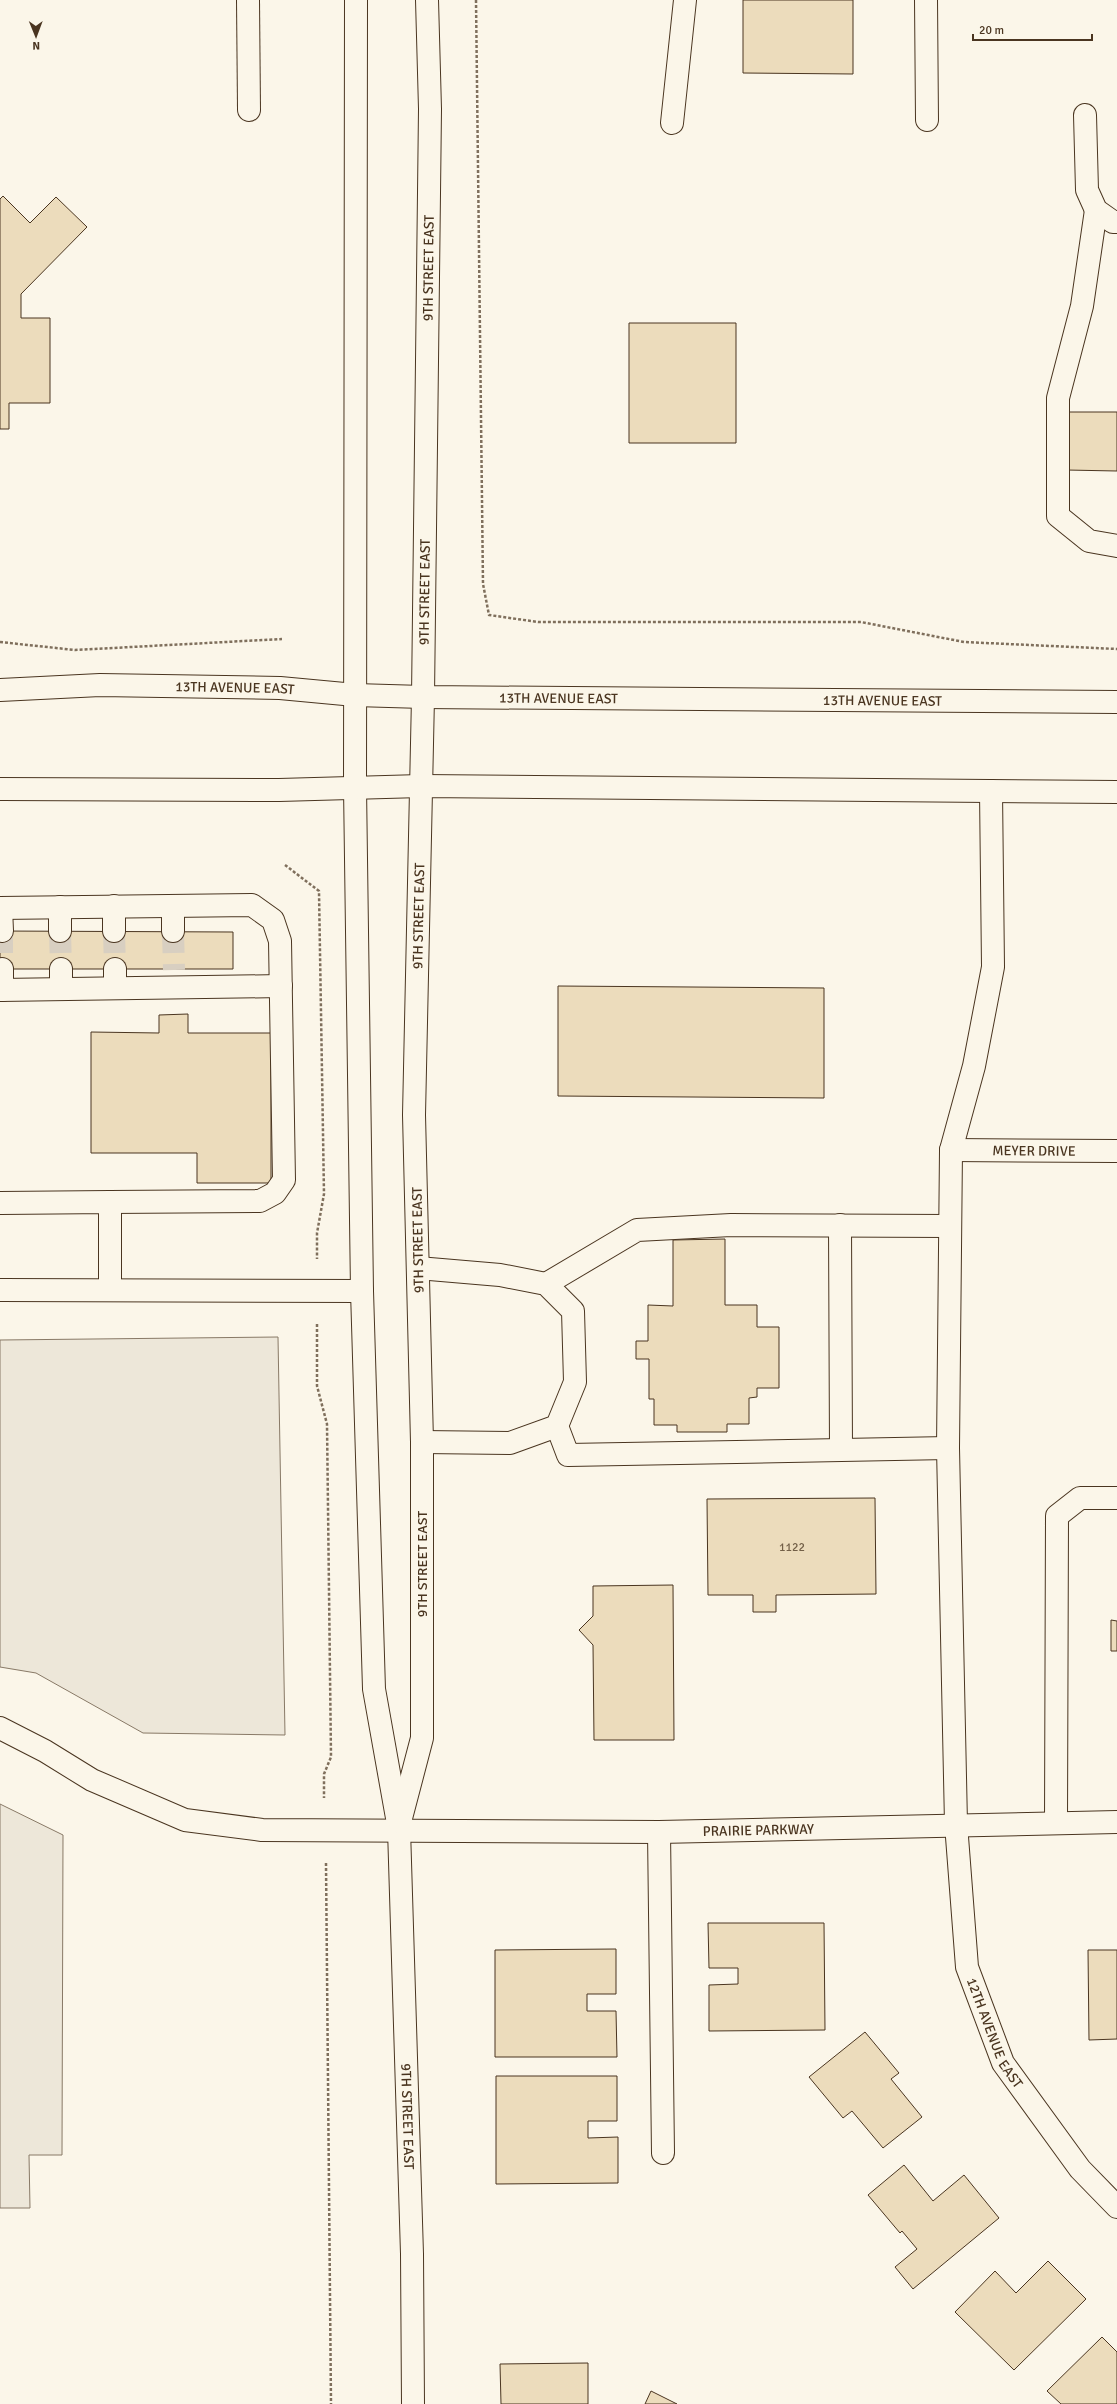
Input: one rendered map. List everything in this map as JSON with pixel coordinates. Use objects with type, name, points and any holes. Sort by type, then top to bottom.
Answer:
[{"type":"main road","points":[[248,0],[249,110]]},
{"type":"main road","name":"9TH STREET EAST","points":[[356,0],[355,787],[362,1291],[374,1689],[399,1829],[412,2254],[413,2404]]},
{"type":"main road","name":"9TH STREET EAST","points":[[399,1829],[422,1738],[422,1442],[414,1115],[423,697],[430,109],[427,0]]},
{"type":"main road","points":[[672,123],[685,0]]},
{"type":"main road","points":[[926,0],[927,120]]},
{"type":"main road","points":[[1085,115],[1087,190],[1096,210],[1113,222],[1117,222]]},
{"type":"main road","points":[[1096,210],[1082,306],[1058,398],[1058,516],[1089,541],[1117,546]]},
{"type":"main road","name":"13TH AVENUE EAST","points":[[0,690],[100,685],[280,688],[355,696],[1117,702]]},
{"type":"main road","points":[[0,789],[280,790],[421,786],[1117,792]]},
{"type":"main road","name":"12TH AVENUE EAST","points":[[991,791],[993,967],[974,1066],[951,1150],[948,1448],[956,1824],[967,1967],[1003,2063],[1080,2169],[1115,2200]]},
{"type":"main road","points":[[0,1203],[260,1201],[275,1193],[284,1180],[280,941],[273,920],[252,905],[1,908],[2,931]]},
{"type":"main road","points":[[114,906],[114,931]]},
{"type":"main road","points":[[173,906],[173,931]]},
{"type":"main road","points":[[60,907],[60,931]]},
{"type":"main road","points":[[2,983],[61,979],[174,978],[281,986]]},
{"type":"main road","name":"MEYER DRIVE","points":[[951,1150],[1117,1151]]},
{"type":"main road","points":[[110,1202],[110,1290]]},
{"type":"main road","points":[[546,1284],[637,1230],[731,1225],[950,1226]]},
{"type":"main road","points":[[840,1226],[841,1449]]},
{"type":"main road","points":[[418,1268],[500,1275],[546,1284],[573,1311],[575,1382],[557,1426],[568,1455],[948,1448]]},
{"type":"main road","points":[[0,1290],[362,1291]]},
{"type":"main road","points":[[422,1442],[510,1443],[557,1426]]},
{"type":"main road","points":[[1056,1822],[1057,1516],[1080,1498],[1117,1498]]},
{"type":"main road","name":"PRAIRIE PARKWAY","points":[[0,1728],[45,1751],[92,1780],[185,1820],[262,1830],[399,1829],[659,1832],[956,1824],[1117,1822]]},
{"type":"main road","points":[[659,1832],[663,2153]]},
{"type":"path","points":[[476,0],[483,584],[488,615],[538,622],[861,622],[964,642],[1117,649]]},
{"type":"path","points":[[0,642],[75,650],[282,639]]},
{"type":"path","points":[[285,864],[319,891],[324,1194],[317,1233],[317,1386],[327,1424],[331,1757],[324,1774],[331,2404]]},
{"type":"shaded area","points":[[278,1337],[285,1735],[143,1733],[36,1673],[0,1667],[0,1340]]},
{"type":"shaded area","points":[[0,1804],[63,1835],[62,2155],[29,2155],[30,2208],[0,2208]]},
{"type":"building","points":[[743,0],[853,0],[853,74],[743,73]]},
{"type":"building","points":[[3,196],[30,223],[56,197],[87,227],[21,294],[21,318],[50,318],[50,403],[9,403],[9,429],[0,429],[0,199]]},
{"type":"building","points":[[629,323],[736,323],[736,443],[629,443]]},
{"type":"building","points":[[1066,412],[1117,412],[1117,471],[1066,470]]},
{"type":"building","points":[[0,931],[233,932],[233,969],[0,969]]},
{"type":"building","points":[[558,986],[824,988],[824,1098],[558,1096]]},
{"type":"building","points":[[188,1014],[188,1033],[271,1033],[271,1183],[197,1183],[197,1153],[91,1153],[91,1032],[159,1033],[159,1015]]},
{"type":"building","points":[[725,1239],[725,1305],[757,1305],[757,1327],[779,1327],[779,1388],[757,1388],[757,1397],[749,1398],[749,1424],[727,1424],[727,1432],[677,1432],[677,1425],[654,1425],[654,1399],[649,1399],[649,1359],[636,1359],[636,1341],[648,1341],[648,1305],[673,1306],[673,1240]]},
{"type":"building","points":[[875,1498],[876,1594],[776,1595],[776,1612],[753,1612],[753,1595],[708,1595],[707,1499]]},
{"type":"building","points":[[673,1585],[674,1740],[594,1740],[593,1645],[579,1630],[593,1616],[593,1586]]},
{"type":"building","points":[[1111,1620],[1117,1621],[1117,1651],[1111,1651]]},
{"type":"building","points":[[708,1923],[824,1923],[825,2030],[709,2031],[709,1985],[738,1984],[738,1968],[709,1968]]},
{"type":"building","points":[[616,1949],[616,1994],[587,1994],[587,2011],[616,2011],[617,2057],[495,2057],[495,1950]]},
{"type":"building","points":[[1088,1950],[1117,1950],[1117,2039],[1089,2040]]},
{"type":"building","points":[[865,2032],[899,2073],[891,2079],[922,2117],[883,2148],[852,2111],[843,2118],[809,2077]]},
{"type":"building","points":[[496,2076],[617,2076],[617,2121],[588,2121],[588,2138],[618,2137],[618,2183],[496,2184]]},
{"type":"building","points":[[904,2165],[933,2201],[964,2175],[999,2218],[913,2289],[895,2267],[917,2249],[902,2231],[900,2233],[868,2195]]},
{"type":"building","points":[[1048,2261],[1086,2299],[1014,2370],[955,2312],[995,2271],[1016,2293]]},
{"type":"building","points":[[1102,2337],[1117,2352],[1117,2404],[1061,2404],[1047,2391]]},
{"type":"building","points":[[588,2363],[588,2404],[501,2404],[500,2364]]},
{"type":"building","points":[[651,2391],[677,2404],[645,2404]]},
{"type":"tunnel","points":[[2,931],[2,969]]},
{"type":"tunnel","points":[[60,931],[61,969]]},
{"type":"tunnel","points":[[114,931],[115,969]]},
{"type":"tunnel","points":[[173,931],[174,970]]}]
